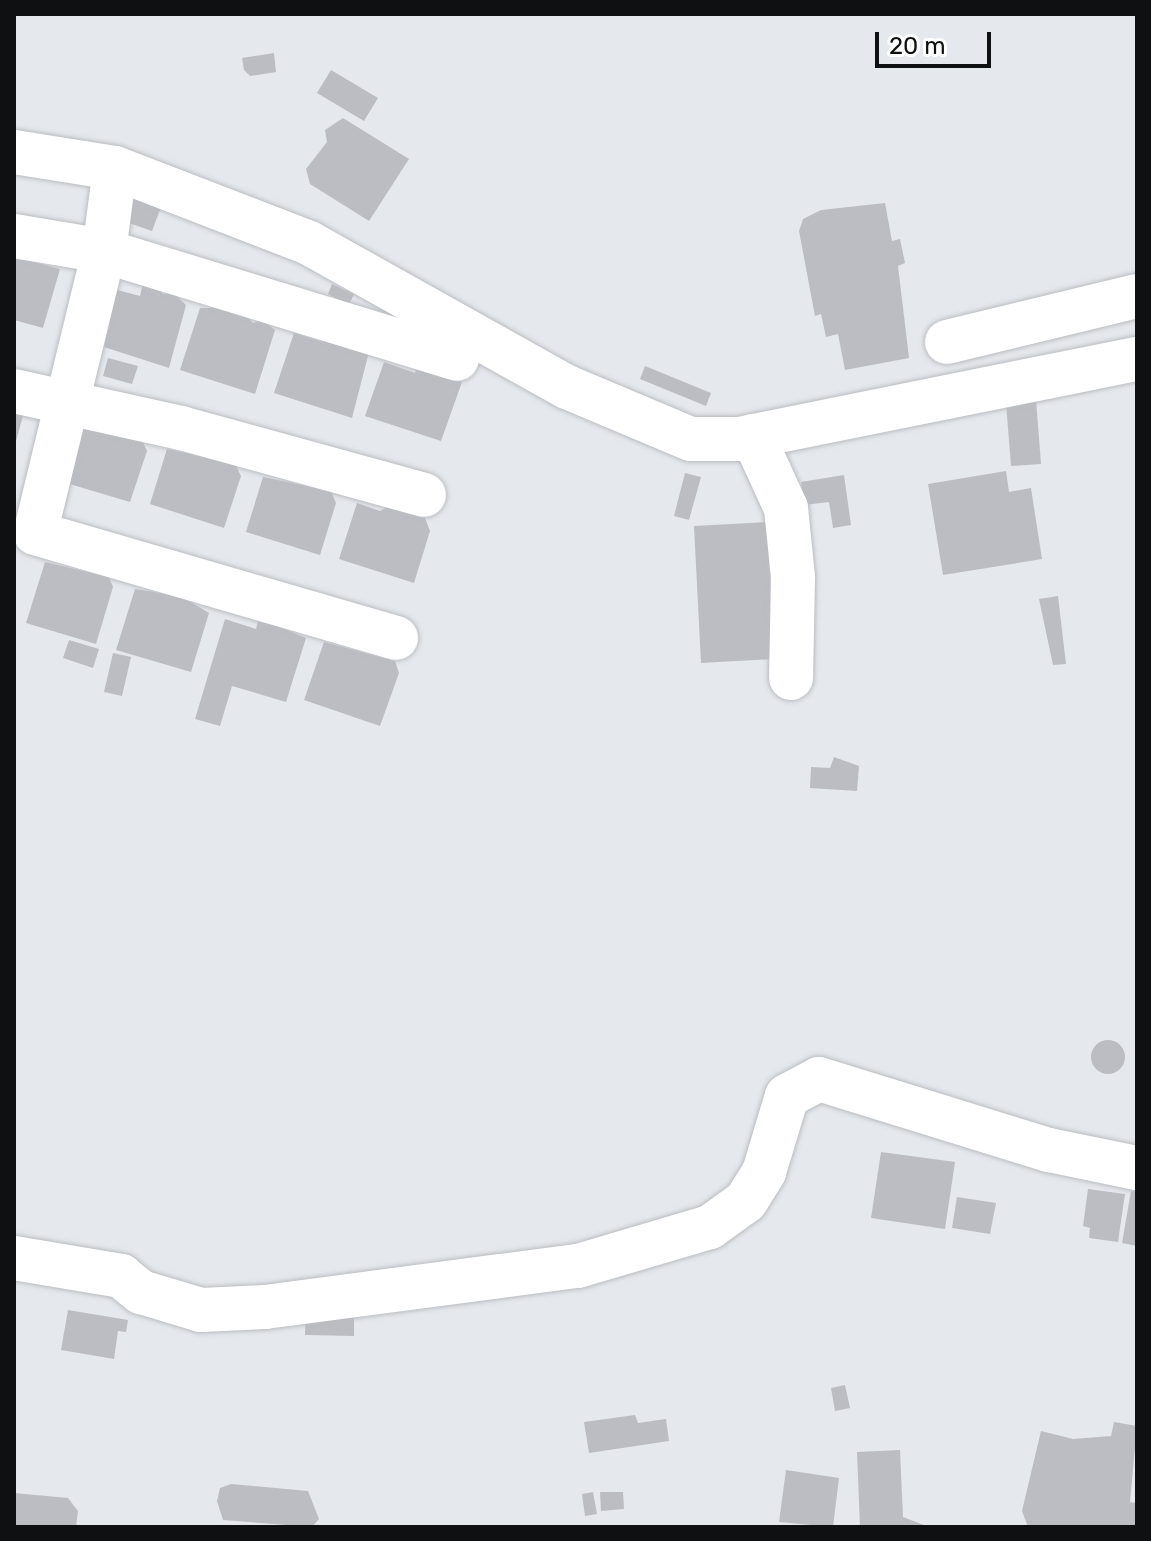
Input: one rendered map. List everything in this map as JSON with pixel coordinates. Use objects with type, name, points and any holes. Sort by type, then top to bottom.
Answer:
[{"type":"street","points":[[14,152],[115,168],[309,243],[567,387],[691,439],[753,436],[1137,359]]},
{"type":"street","points":[[115,168],[104,251],[24,530],[396,638]]},
{"type":"street","points":[[14,236],[104,251],[457,359]]},
{"type":"street","points":[[947,342],[1137,296]]},
{"type":"street","points":[[14,391],[62,406],[181,428],[424,495]]},
{"type":"street","points":[[753,436],[786,508],[794,604],[791,678]]},
{"type":"street","points":[[14,1258],[121,1276],[141,1292],[201,1310],[265,1307],[578,1266],[661,1246],[710,1227],[746,1201],[764,1172],[782,1103],[819,1079],[1049,1150],[1137,1168]]},
{"type":"building","points":[[274,53],[276,72],[250,76],[244,70],[242,58]]},
{"type":"building","points":[[331,70],[378,98],[364,121],[317,93]]},
{"type":"building","points":[[343,118],[409,159],[369,221],[310,184],[306,169],[327,142],[325,130]]},
{"type":"building","points":[[135,197],[161,207],[152,231],[126,222]]},
{"type":"building","points":[[885,203],[892,241],[900,239],[905,263],[898,266],[909,358],[845,370],[838,334],[826,337],[821,314],[815,316],[799,231],[803,219],[821,210]]},
{"type":"building","points":[[14,257],[60,269],[43,328],[14,320]]},
{"type":"building","points":[[143,283],[161,287],[162,294],[174,293],[186,305],[169,368],[104,347],[117,290],[140,296]]},
{"type":"building","points":[[332,284],[354,294],[349,305],[328,294]]},
{"type":"building","points":[[200,308],[239,308],[253,323],[262,320],[275,330],[255,394],[180,370]]},
{"type":"building","points":[[294,333],[323,342],[326,333],[350,350],[352,345],[369,352],[352,418],[274,393]]},
{"type":"building","points":[[108,358],[138,366],[132,384],[103,376]]},
{"type":"building","points":[[419,360],[462,382],[441,441],[365,416],[384,362],[415,373]]},
{"type":"building","points":[[645,366],[711,393],[706,406],[640,379]]},
{"type":"building","points":[[14,399],[24,412],[15,445],[14,445]]},
{"type":"building","points":[[1036,400],[1041,464],[1011,466],[1006,403]]},
{"type":"building","points":[[74,423],[141,438],[147,451],[130,502],[56,480]]},
{"type":"building","points":[[167,449],[235,464],[241,476],[224,528],[150,504]]},
{"type":"building","points":[[1006,471],[1009,492],[1031,488],[1042,559],[943,575],[928,484]]},
{"type":"building","points":[[685,473],[701,477],[689,520],[674,516]]},
{"type":"building","points":[[844,475],[851,525],[833,528],[829,502],[804,505],[801,482]]},
{"type":"building","points":[[263,477],[331,491],[336,503],[320,555],[246,532]]},
{"type":"building","points":[[357,503],[380,511],[391,505],[425,518],[430,531],[414,583],[339,559]]},
{"type":"building","points":[[767,522],[774,659],[701,663],[694,526]]},
{"type":"building","points":[[45,562],[109,577],[113,587],[96,644],[26,623]]},
{"type":"building","points":[[135,589],[181,596],[209,613],[191,672],[116,650]]},
{"type":"building","points":[[1058,596],[1066,664],[1053,665],[1039,599]]},
{"type":"building","points":[[259,618],[306,638],[286,702],[232,686],[220,726],[195,719],[225,619],[256,629]]},
{"type":"building","points":[[69,640],[99,649],[93,668],[63,658]]},
{"type":"building","points":[[324,642],[395,661],[399,673],[380,726],[304,700]]},
{"type":"building","points":[[113,653],[131,657],[122,696],[104,692]]},
{"type":"building","points":[[834,757],[859,766],[857,791],[810,788],[811,767],[830,768]]},
{"type":"building","points":[[1108,1040],[1120,1045],[1125,1057],[1120,1069],[1108,1074],[1096,1069],[1091,1057],[1096,1045]]},
{"type":"building","points":[[881,1152],[955,1162],[945,1229],[871,1218]]},
{"type":"building","points":[[1088,1189],[1125,1194],[1118,1242],[1089,1238],[1090,1228],[1083,1226]]},
{"type":"building","points":[[1131,1191],[1137,1192],[1137,1246],[1122,1243]]},
{"type":"building","points":[[957,1197],[996,1203],[990,1234],[952,1228]]},
{"type":"building","points":[[306,1301],[354,1311],[354,1336],[305,1335]]},
{"type":"building","points":[[68,1310],[128,1320],[126,1332],[118,1331],[114,1359],[61,1350]]},
{"type":"building","points":[[845,1385],[850,1408],[835,1411],[831,1388]]},
{"type":"building","points":[[635,1415],[638,1423],[666,1419],[669,1441],[589,1453],[584,1422]]},
{"type":"building","points":[[1114,1422],[1137,1426],[1130,1502],[1137,1503],[1137,1527],[1028,1527],[1022,1511],[1041,1431],[1073,1439],[1111,1436]]},
{"type":"building","points":[[900,1450],[903,1517],[929,1527],[860,1527],[857,1452]]},
{"type":"building","points":[[786,1470],[839,1478],[833,1527],[779,1522]]},
{"type":"building","points":[[231,1484],[308,1491],[319,1519],[312,1527],[223,1520],[217,1501],[220,1488]]},
{"type":"building","points":[[593,1492],[597,1514],[585,1516],[582,1494]]},
{"type":"building","points":[[600,1492],[623,1492],[624,1509],[601,1511]]},
{"type":"building","points":[[14,1493],[68,1498],[78,1511],[76,1527],[14,1527]]}]
